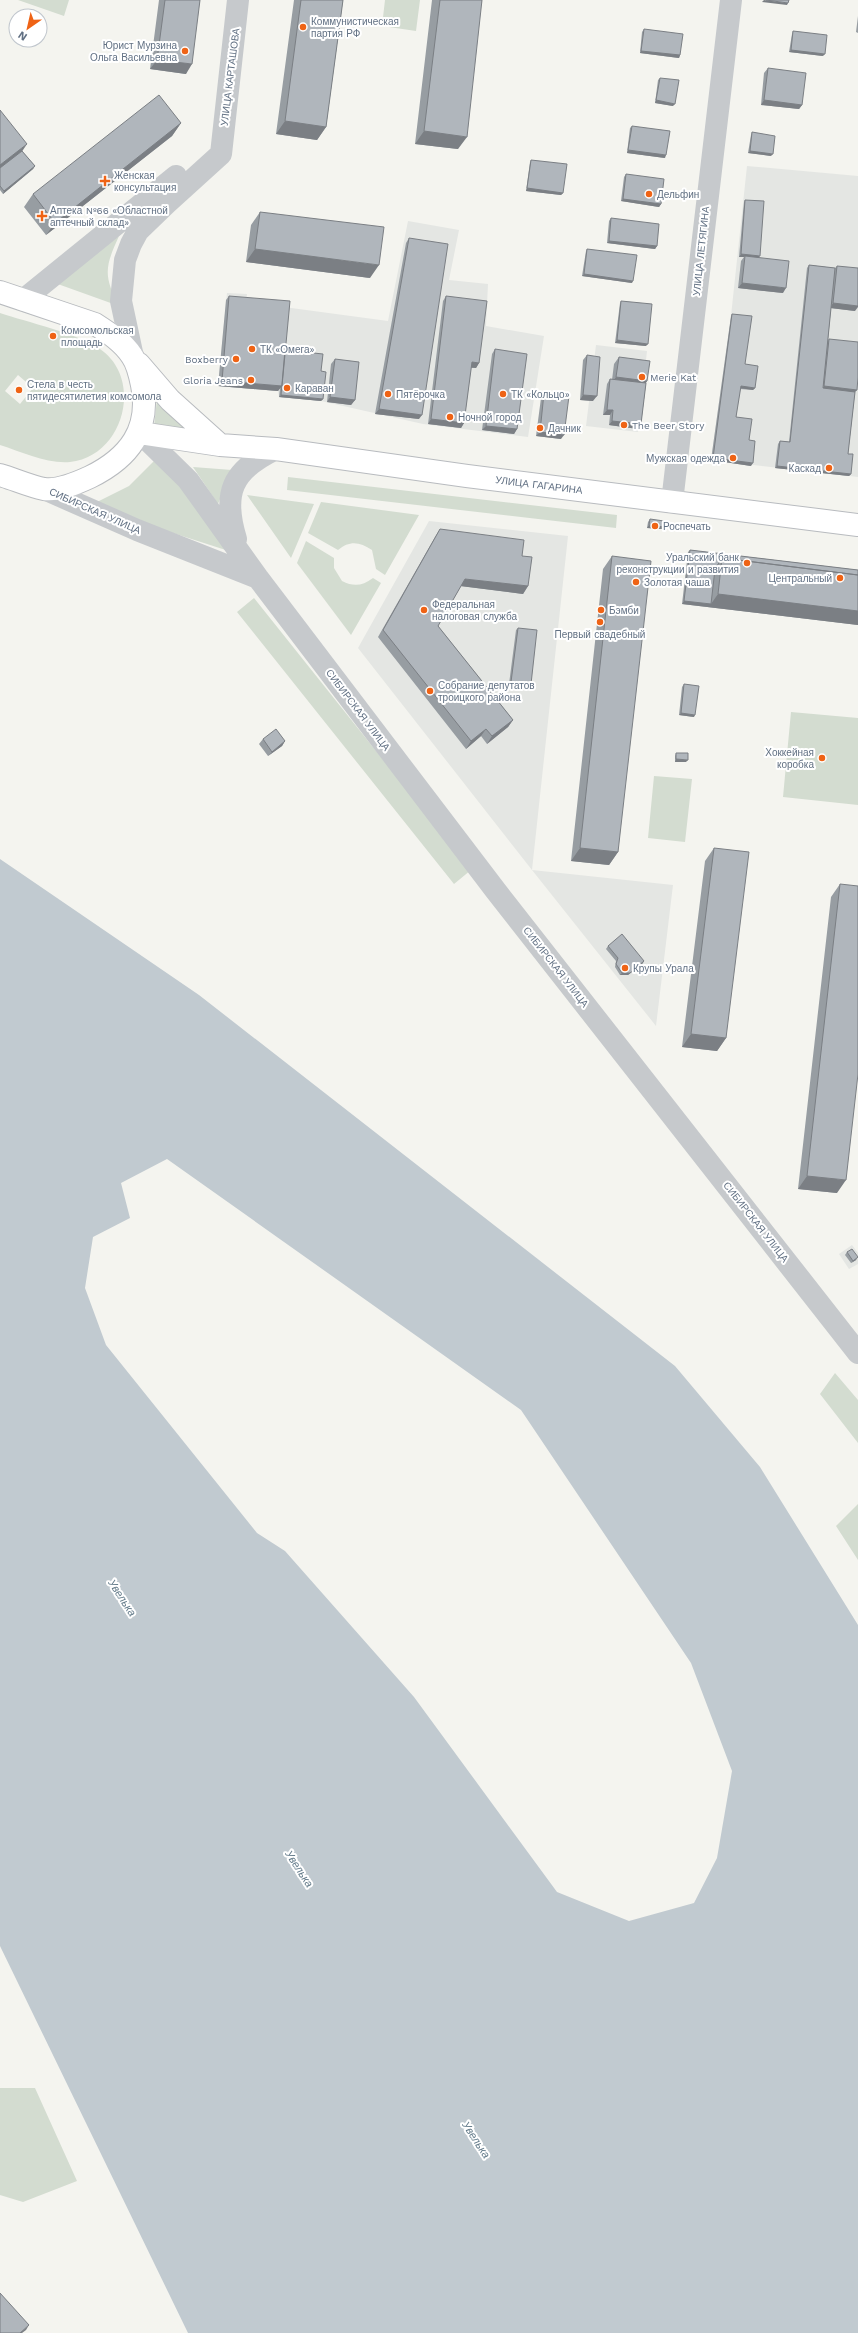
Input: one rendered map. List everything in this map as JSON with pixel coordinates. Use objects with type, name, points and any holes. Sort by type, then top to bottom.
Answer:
[{"type":"main road","points":[[0,292],[95,324],[117,339],[170,400],[220,445]]},
{"type":"main road","points":[[0,475],[44,489],[63,487],[103,471],[124,453],[140,433],[144,414],[144,394],[133,357]]},
{"type":"main road","name":"УЛИЦА ГАГАРИНА","points":[[140,433],[220,445],[276,449],[672,502],[858,525]]},
{"type":"street","name":"УЛИЦА КАРТАШОВА","points":[[222,147],[238,0]]},
{"type":"street","name":"УЛИЦА ЛЕТЯГИНА","points":[[672,502],[732,0]]},
{"type":"street","points":[[23,300],[222,147]]},
{"type":"street","points":[[133,357],[121,301],[125,260],[131,244],[138,231],[222,147]]},
{"type":"street","name":"СИБИРСКАЯ УЛИЦА","points":[[140,433],[188,480],[258,578],[496,891],[858,1354]]},
{"type":"street","name":"СИБИРСКАЯ УЛИЦА","points":[[239,550],[231,523],[228,501],[233,486],[244,470],[258,458],[276,449]]},
{"type":"street","name":"СИБИРСКАЯ УЛИЦА","points":[[44,489],[137,530],[258,578]]},
{"type":"shaded area","points":[[18,0],[69,0],[64,16],[48,10],[48,8],[41,8]]},
{"type":"shaded area","points":[[385,0],[420,0],[416,31],[382,26]]},
{"type":"shaded area","points":[[747,166],[858,176],[858,477],[711,460],[731,316]]},
{"type":"shaded area","points":[[408,221],[459,230],[449,280],[488,284],[486,326],[544,336],[528,437],[423,424],[321,401],[279,397],[278,391],[218,386],[227,293],[247,294],[246,302],[388,321]]},
{"type":"shaded area","points":[[119,236],[111,256],[108,278],[119,306],[55,283]]},
{"type":"shaded area","points":[[0,313],[79,338],[100,349],[114,362],[121,378],[124,396],[122,414],[115,432],[104,446],[89,457],[70,462],[52,461],[0,445]],"holes":[[[18,375],[33,388],[20,404],[5,391]]]},
{"type":"shaded area","points":[[596,345],[647,351],[638,432],[586,426]]},
{"type":"shaded area","points":[[157,399],[197,435],[154,427]]},
{"type":"shaded area","points":[[160,455],[235,553],[89,506],[129,486]]},
{"type":"shaded area","points":[[193,467],[232,470],[218,504]]},
{"type":"shaded area","points":[[288,477],[617,515],[616,528],[287,490]]},
{"type":"shaded area","points":[[247,495],[314,504],[291,558]]},
{"type":"shaded area","points":[[321,502],[419,515],[385,575],[376,569],[372,550],[368,547],[351,543],[338,550],[308,533]]},
{"type":"shaded area","points":[[429,521],[568,536],[532,870],[358,648]]},
{"type":"shaded area","points":[[306,541],[334,558],[334,568],[342,581],[358,585],[373,578],[381,583],[351,635],[297,563]]},
{"type":"shaded area","points":[[254,598],[471,870],[454,884],[237,612]]},
{"type":"shaded area","name":"Хоккейная коробка","points":[[791,712],[858,718],[858,805],[783,797]]},
{"type":"shaded area","points":[[654,776],[692,779],[685,842],[648,838]]},
{"type":"shaded area","points":[[532,870],[673,885],[656,1026]]},
{"type":"shaded area","points":[[852,1245],[858,1253],[858,1264],[849,1269],[839,1254]]},
{"type":"shaded area","points":[[835,1373],[858,1400],[858,1443],[820,1394]]},
{"type":"shaded area","points":[[858,1504],[858,1560],[836,1526]]},
{"type":"shaded area","points":[[0,2088],[35,2088],[77,2181],[23,2202],[0,2195]]},
{"type":"water","name":"Увелька","points":[[0,859],[199,995],[675,1366],[760,1467],[858,1625],[858,2333],[188,2333],[0,1946]],"holes":[[[167,1159],[521,1410],[691,1663],[732,1771],[717,1858],[694,1903],[629,1921],[557,1892],[414,1697],[285,1551],[257,1533],[106,1345],[85,1288],[93,1237],[130,1218],[121,1183]]]},
{"type":"building","points":[[165,0],[200,0],[192,64],[157,60]]},
{"type":"building","points":[[301,0],[343,0],[326,127],[285,121]]},
{"type":"building","points":[[440,0],[482,0],[467,137],[424,131]]},
{"type":"building","points":[[766,0],[789,0],[788,3]]},
{"type":"building","points":[[644,29],[683,34],[680,55],[641,51]]},
{"type":"building","points":[[793,31],[827,35],[825,54],[791,50]]},
{"type":"building","points":[[768,68],[806,73],[802,105],[764,100]]},
{"type":"building","points":[[660,78],[679,80],[675,104],[656,100]]},
{"type":"building","points":[[159,95],[181,123],[55,223],[33,194]]},
{"type":"building","points":[[0,110],[27,144],[0,165]]},
{"type":"building","points":[[632,126],[670,131],[666,155],[628,150]]},
{"type":"building","points":[[752,132],[775,136],[773,154],[750,151]]},
{"type":"building","points":[[22,151],[35,166],[4,191],[0,186],[0,168]]},
{"type":"building","points":[[531,160],[567,164],[563,193],[527,188]]},
{"type":"building","points":[[626,174],[664,179],[661,204],[623,199]]},
{"type":"building","points":[[745,200],[764,201],[760,256],[741,254]]},
{"type":"building","points":[[260,212],[384,227],[379,265],[255,249]]},
{"type":"building","points":[[611,218],[659,224],[657,246],[609,241]]},
{"type":"building","points":[[409,238],[448,244],[422,415],[379,409]]},
{"type":"building","points":[[587,249],[637,255],[633,281],[584,274]]},
{"type":"building","points":[[745,256],[789,261],[786,288],[742,283]]},
{"type":"building","points":[[809,265],[835,268],[823,388],[855,392],[848,454],[853,454],[851,474],[777,466],[780,441],[790,442]]},
{"type":"building","points":[[837,266],[858,268],[858,306],[833,303]]},
{"type":"building","name":"ТК «Омега»","points":[[229,296],[290,301],[282,386],[222,381]]},
{"type":"building","points":[[446,296],[487,301],[479,363],[472,362],[464,423],[431,419]]},
{"type":"building","points":[[621,301],[652,304],[648,344],[617,340]]},
{"type":"building","points":[[732,314],[752,316],[745,364],[758,366],[755,388],[741,386],[736,417],[752,419],[749,440],[755,441],[753,463],[713,458]]},
{"type":"building","points":[[829,339],[858,342],[857,390],[824,386]]},
{"type":"building","name":"ТК «Кольцо»","points":[[495,349],[527,354],[517,429],[486,426]]},
{"type":"building","points":[[285,350],[323,354],[321,371],[326,372],[323,399],[281,395]]},
{"type":"building","points":[[587,355],[600,357],[597,396],[583,395]]},
{"type":"building","points":[[619,357],[650,361],[647,381],[616,377]]},
{"type":"building","points":[[335,359],[359,362],[355,400],[330,397]]},
{"type":"building","points":[[610,379],[646,383],[641,424],[612,421],[613,410],[607,410]]},
{"type":"building","points":[[544,393],[569,396],[564,435],[540,432]]},
{"type":"building","points":[[650,519],[664,521],[664,527],[649,525]]},
{"type":"building","points":[[440,529],[524,540],[522,556],[532,557],[528,586],[465,579],[438,626],[513,720],[492,736],[486,729],[471,741],[383,630]]},
{"type":"building","points":[[690,550],[858,570],[858,575],[722,558],[715,569],[711,604],[684,601]]},
{"type":"building","points":[[612,556],[651,561],[618,852],[580,848]]},
{"type":"building","points":[[722,558],[858,575],[858,611],[718,594]]},
{"type":"building","points":[[518,628],[537,630],[531,684],[511,682]]},
{"type":"building","points":[[684,684],[699,686],[695,715],[681,713]]},
{"type":"building","points":[[276,729],[285,741],[272,752],[263,739]]},
{"type":"building","points":[[676,753],[688,753],[688,760],[676,759]]},
{"type":"building","points":[[714,848],[749,852],[726,1038],[691,1034]]},
{"type":"building","points":[[840,884],[858,886],[858,1074],[846,1180],[807,1176]]},
{"type":"building","points":[[622,934],[644,961],[630,973],[622,973],[616,964],[618,958],[608,946]]},
{"type":"building","points":[[852,1249],[858,1257],[853,1261],[847,1252]]},
{"type":"building","points":[[0,2293],[29,2325],[20,2333],[0,2333]]},
{"type":"place","name":"Коммунистическая партия РФ","points":[[303,27]]},
{"type":"place","name":"Юрист Мурзина Ольга Васильевна","points":[[185,51]]},
{"type":"place","name":"Женская консультация","points":[[105,181]]},
{"type":"place","name":"Дельфин","points":[[649,194]]},
{"type":"place","name":"Аптека №66 «Областной аптечный склад»","points":[[42,216]]},
{"type":"place","name":"Комсомольская площадь","points":[[53,336]]},
{"type":"place","name":"ТК «Омега»","points":[[252,349]]},
{"type":"place","name":"Boxberry","points":[[236,359]]},
{"type":"place","name":"Merie Kat","points":[[642,377]]},
{"type":"place","name":"Gloria Jeans","points":[[251,380]]},
{"type":"place","name":"Караван","points":[[287,388]]},
{"type":"place","name":"Стела в честь пятидесятилетия комсомола","points":[[19,390]]},
{"type":"place","name":"Пятёрочка","points":[[388,394]]},
{"type":"place","name":"ТК «Кольцо»","points":[[503,394]]},
{"type":"place","name":"Ночной город","points":[[450,417]]},
{"type":"place","name":"The Beer Story","points":[[624,425]]},
{"type":"place","name":"Дачник","points":[[540,428]]},
{"type":"place","name":"Мужская одежда","points":[[733,458]]},
{"type":"place","name":"Каскад","points":[[829,468]]},
{"type":"place","name":"Роспечать","points":[[655,526]]},
{"type":"place","name":"Уральский банк реконструкции и развития","points":[[747,563]]},
{"type":"place","name":"Центральный","points":[[840,578]]},
{"type":"place","name":"Золотая чаша","points":[[636,582]]},
{"type":"place","name":"Федеральная налоговая служба","points":[[424,610]]},
{"type":"place","name":"Бэмби","points":[[601,610]]},
{"type":"place","name":"Первый свадебный","points":[[600,622]]},
{"type":"place","name":"Собрание депутатов троицкого района","points":[[430,691]]},
{"type":"place","name":"Хоккейная коробка","points":[[822,758]]},
{"type":"place","name":"Крупы Урала","points":[[625,968]]}]
